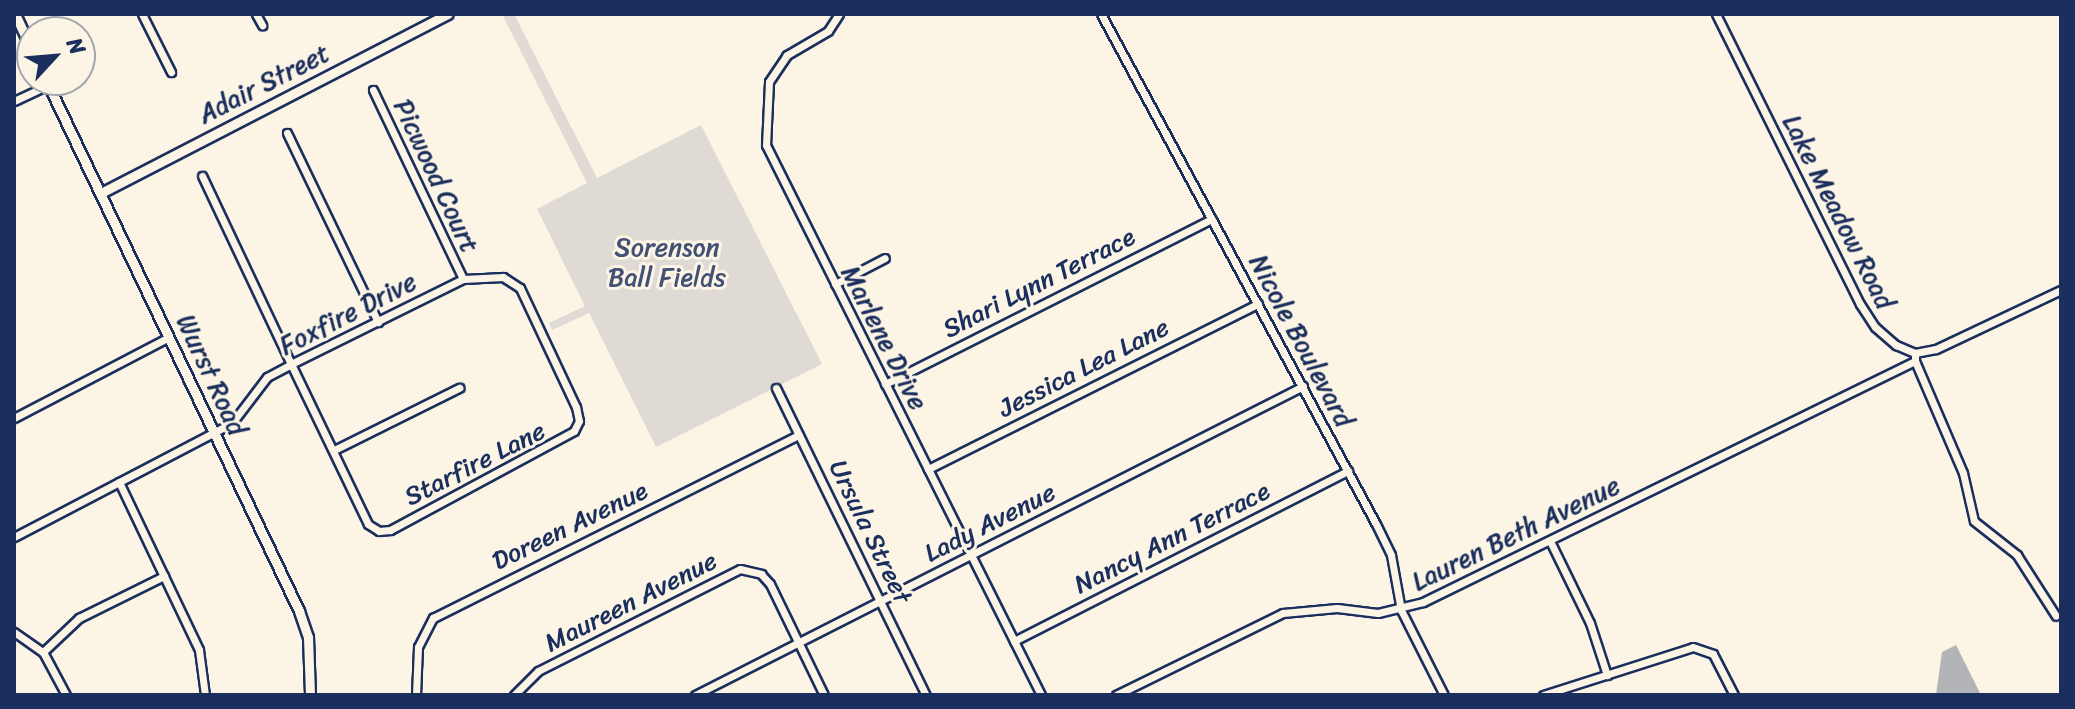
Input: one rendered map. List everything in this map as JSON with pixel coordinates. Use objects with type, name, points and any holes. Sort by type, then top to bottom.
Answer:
[{"type":"street","points":[[142,14],[171,72]]},
{"type":"street","points":[[256,14],[262,25]]},
{"type":"street","name":"Adair Street","points":[[101,193],[448,14]]},
{"type":"street","name":"Marlene Drive","points":[[839,14],[828,31],[787,55],[769,82],[765,107],[766,145],[774,169],[1041,695]]},
{"type":"street","name":"Nicole Boulevard","points":[[1101,14],[1391,555],[1401,610],[1444,695]]},
{"type":"street","name":"Lake Meadow Road","points":[[1716,14],[1860,304],[1875,327],[1915,357]]},
{"type":"street","name":"Picwood Court","points":[[373,90],[463,279]]},
{"type":"street","name":"Wurst Road","points":[[54,96],[299,611],[308,637],[310,695]]},
{"type":"street","points":[[287,133],[378,322]]},
{"type":"street","points":[[202,176],[334,450],[459,388]]},
{"type":"street","name":"Shari Lynn Terrace","points":[[885,384],[1212,219]]},
{"type":"street","points":[[835,284],[885,258]]},
{"type":"street","name":"Foxfire Drive","points":[[14,537],[232,423],[267,377],[463,279],[503,277],[520,288],[576,407]]},
{"type":"street","points":[[2056,616],[2017,555],[1974,521],[1963,473],[1915,357],[1957,342],[2061,290]]},
{"type":"street","name":"Jessica Lea Lane","points":[[928,469],[1258,304]]},
{"type":"street","points":[[14,418],[169,337]]},
{"type":"street","name":"Lauren Beth Avenue","points":[[1116,695],[1283,613],[1311,608],[1401,610],[1550,541],[1915,357]]},
{"type":"street","name":"Lady Avenue","points":[[695,695],[1303,386]]},
{"type":"street","name":"Ursula Street","points":[[776,388],[926,695]]},
{"type":"street","name":"Starfire Lane","points":[[334,450],[368,524],[379,531],[390,530],[569,437],[579,421],[576,407]]},
{"type":"street","name":"Doreen Avenue","points":[[416,695],[418,647],[433,618],[799,435]]},
{"type":"street","name":"Nancy Ann Terrace","points":[[1014,641],[1348,471]]},
{"type":"street","points":[[119,482],[199,650],[205,695]]},
{"type":"street","points":[[1550,541],[1590,623],[1607,675]]},
{"type":"street","name":"Maureen Avenue","points":[[514,695],[538,671],[740,569],[761,574],[770,584],[799,643]]},
{"type":"street","points":[[43,652],[79,618],[164,576]]},
{"type":"street","points":[[14,632],[43,652],[66,695]]},
{"type":"street","points":[[799,643],[824,695]]},
{"type":"street","points":[[1543,695],[1703,647],[1713,654],[1734,695]]},
{"type":"green space","name":"Sorenson Ball Fields","points":[[502,14],[514,14],[597,178],[701,125],[822,364],[656,447],[589,313],[552,330],[549,323],[585,306],[537,209],[587,183]]},
{"type":"shaded area","points":[[1956,645],[1981,695],[1936,695],[1942,652]]}]
